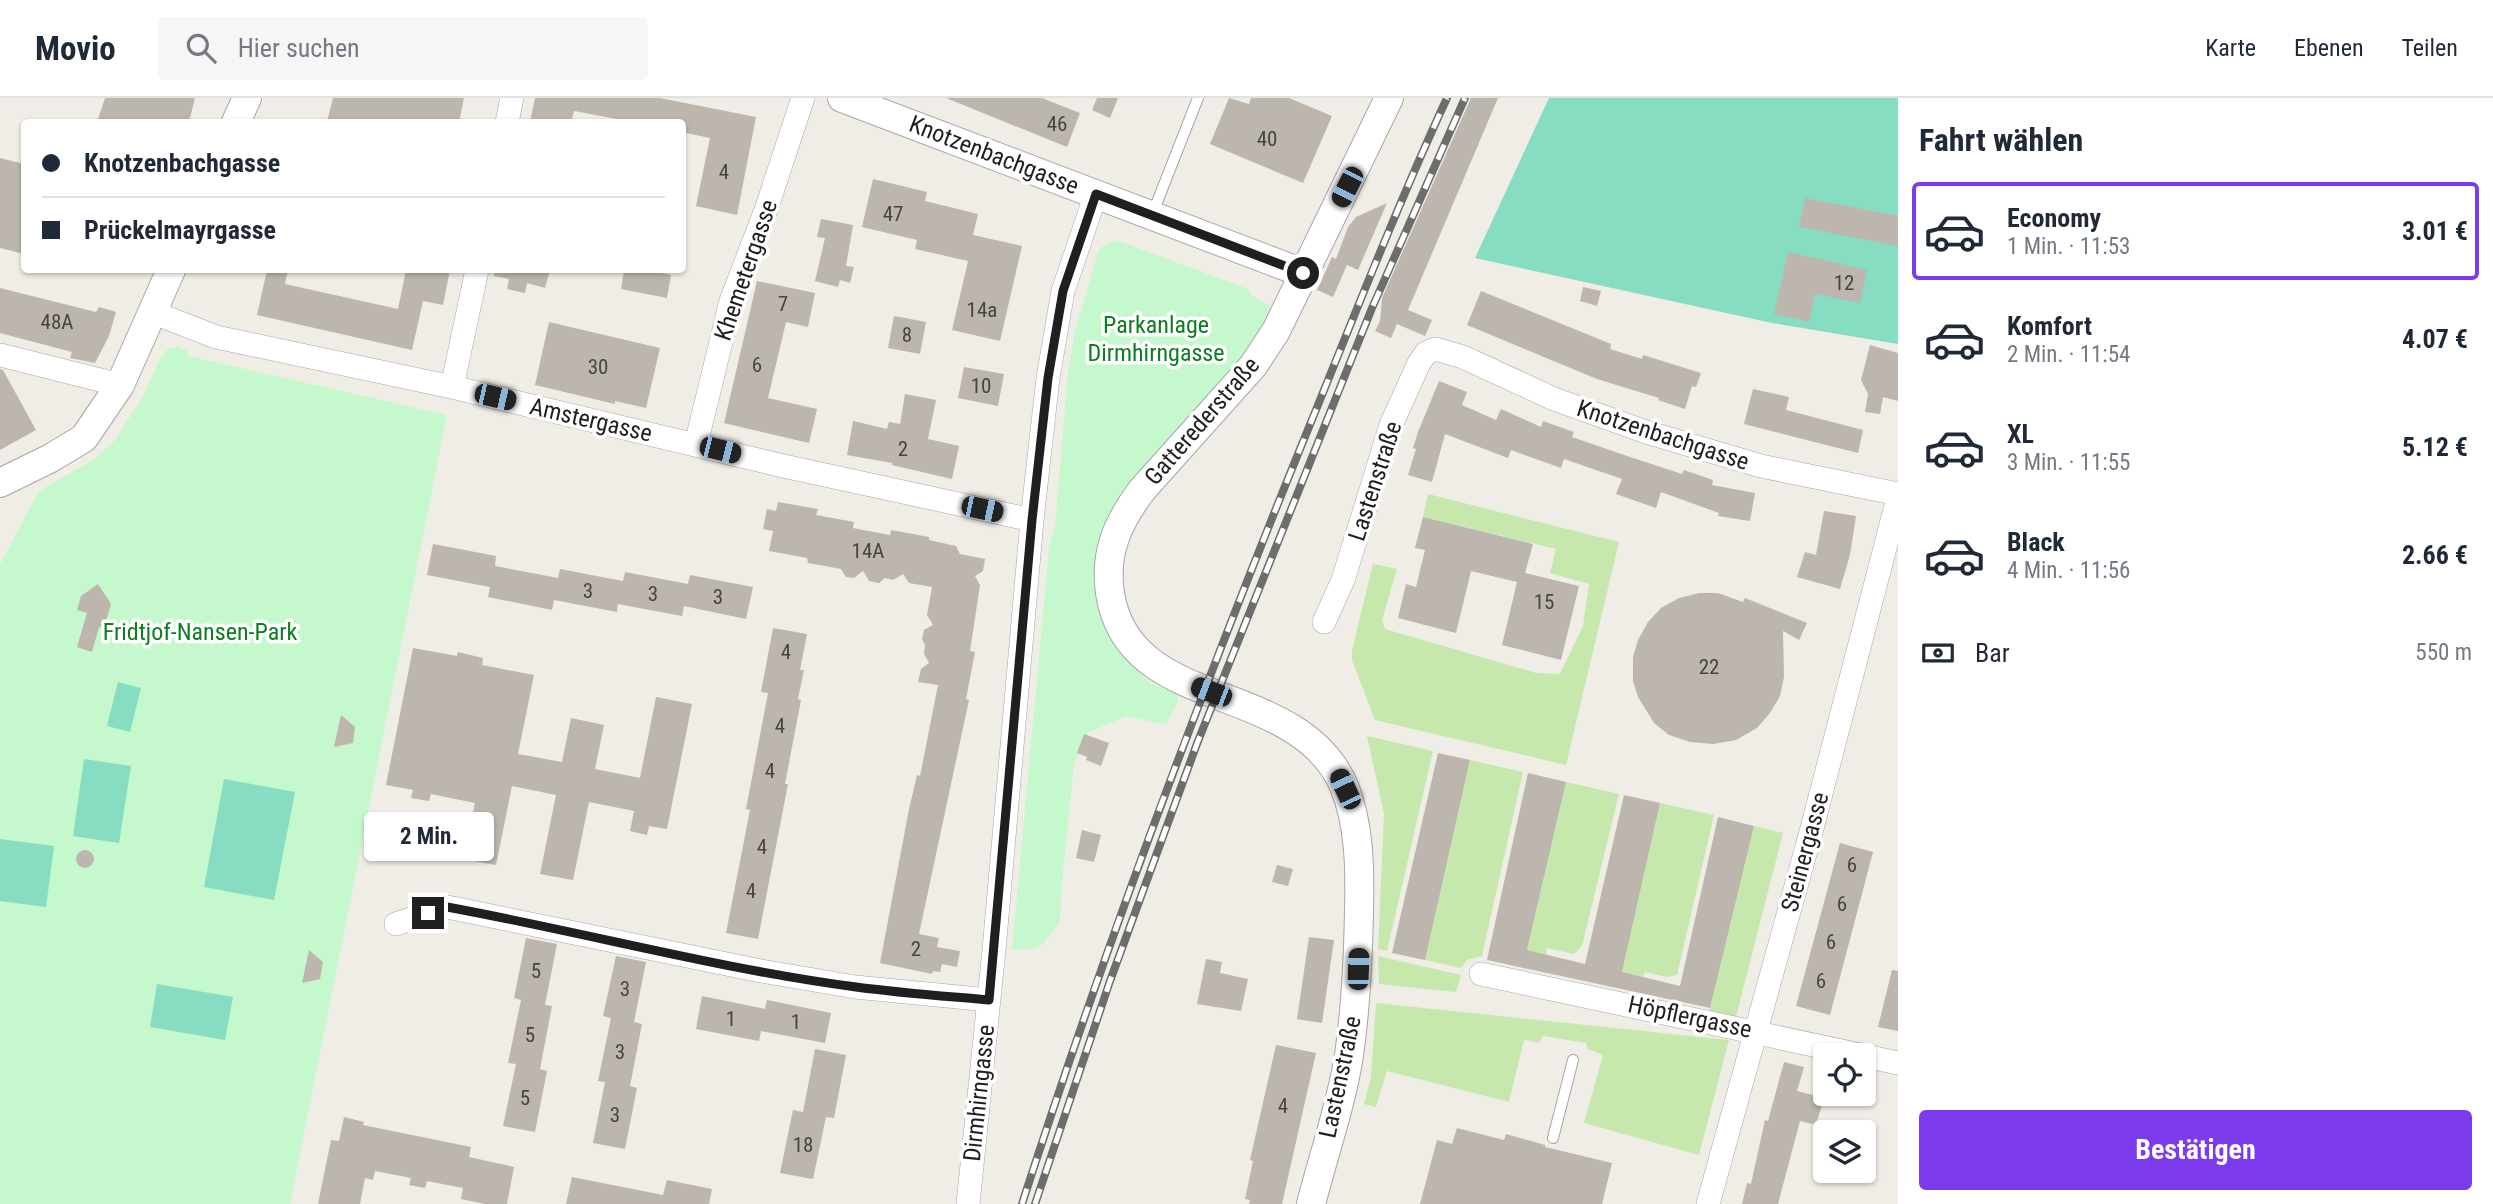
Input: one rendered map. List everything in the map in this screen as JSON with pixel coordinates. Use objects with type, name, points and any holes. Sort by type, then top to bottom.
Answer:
[{"type":"street","points":[[237,119],[247,98]]},
{"type":"street","points":[[508,119],[512,98]]},
{"type":"street","name":"Khemetergasse","points":[[696,444],[731,301],[767,207],[803,98]]},
{"type":"street","name":"Knotzenbachgasse","points":[[842,98],[1303,273]]},
{"type":"street","name":"Gatterederstraße","points":[[1246,706],[1163,671],[1145,658],[1120,625],[1111,597],[1108,578],[1111,542],[1119,524],[1142,490],[1253,366],[1276,331],[1389,98]]},
{"type":"street","name":"Dirmhirngasse","points":[[968,1204],[1032,520],[1048,378],[1063,291],[1096,194]]},
{"type":"street","points":[[0,483],[84,438],[120,385],[170,273]]},
{"type":"street","points":[[452,387],[476,273]]},
{"type":"street","name":"Amstergasse","points":[[152,312],[216,337],[452,387],[779,465],[1032,520]]},
{"type":"street","name":"Knotzenbachgasse","points":[[1436,349],[1463,357],[1554,400],[1647,432],[1761,466],[1898,496]]},
{"type":"street","name":"Lastenstraße","points":[[1324,621],[1343,580],[1391,425],[1419,363],[1426,354],[1436,349]]},
{"type":"street","points":[[0,355],[120,385]]},
{"type":"street","name":"Steinergasse","points":[[1708,1204],[1813,823],[1898,496]]},
{"type":"street","name":"Lastenstraße","points":[[1246,706],[1295,729],[1317,747],[1338,774],[1350,807],[1360,871],[1357,986],[1349,1057],[1311,1204]]},
{"type":"street","points":[[396,924],[447,907],[842,985],[989,1000]]},
{"type":"street","name":"Höpflergasse","points":[[1481,974],[1898,1063]]},
{"type":"lane","points":[[1152,215],[1198,98]]},
{"type":"lane","points":[[1553,1138],[1573,1060]]},
{"type":"green space","points":[[1549,98],[1898,98],[1898,344],[1772,323],[1475,258]]},
{"type":"green space","name":"Parkanlage Dirmhirngasse","points":[[1116,240],[1248,289],[1252,296],[1270,305],[1251,347],[1122,493],[1108,516],[1100,541],[1097,591],[1102,614],[1111,636],[1150,683],[1176,694],[1178,701],[1166,725],[1126,716],[1084,737],[1074,764],[1060,922],[1043,944],[1036,948],[1012,950],[1068,372],[1075,332],[1098,252],[1103,246]]},
{"type":"green space","name":"Fridtjof-Nansen-Park","points":[[177,347],[187,350],[188,356],[447,415],[290,1204],[0,1204],[0,564],[39,491],[93,460],[115,440],[142,398],[161,357],[168,349]]},
{"type":"green space","points":[[1428,494],[1619,542],[1566,765],[1375,720],[1352,660],[1352,650],[1373,564],[1397,569],[1382,620],[1385,629],[1536,673],[1560,674],[1583,626],[1589,584],[1550,573],[1556,549],[1423,517]]},
{"type":"green space","points":[[118,682],[141,688],[130,732],[107,726]]},
{"type":"green space","points":[[1367,736],[1433,751],[1387,951],[1378,949],[1384,814]]},
{"type":"green space","points":[[84,759],[131,766],[119,843],[73,836]]},
{"type":"green space","points":[[1470,760],[1523,772],[1482,956],[1467,960],[1461,968],[1425,960]]},
{"type":"green space","points":[[224,779],[295,792],[274,900],[204,887]]},
{"type":"green space","points":[[1566,782],[1619,794],[1582,946],[1574,954],[1547,948],[1546,955],[1527,950]]},
{"type":"green space","points":[[1660,803],[1714,815],[1677,975],[1667,977],[1645,972],[1643,977],[1622,972]]},
{"type":"green space","points":[[1754,826],[1783,833],[1736,1017],[1709,1011]]},
{"type":"green space","points":[[0,839],[54,846],[46,907],[0,901]]},
{"type":"green space","points":[[1378,956],[1461,975],[1456,992],[1379,984]]},
{"type":"green space","points":[[157,984],[233,997],[225,1040],[150,1027]]},
{"type":"green space","points":[[1376,1003],[1729,1040],[1699,1155],[1584,1123],[1603,1055],[1588,1049],[1586,1043],[1543,1036],[1539,1043],[1524,1040],[1509,1102],[1387,1071],[1376,1107],[1364,1104],[1371,1077]]},
{"type":"building","points":[[105,98],[195,98],[190,119],[98,119]]},
{"type":"building","points":[[333,98],[464,98],[460,119],[328,119]]},
{"type":"building","points":[[535,98],[660,98],[756,117],[737,215],[696,206],[710,138],[686,133],[686,119],[617,119],[574,111],[572,119],[531,119]]},
{"type":"building","points":[[946,98],[1042,98],[1080,113],[1067,147]]},
{"type":"building","points":[[1097,98],[1118,98],[1110,118],[1092,110]]},
{"type":"building","points":[[1229,98],[1249,104],[1251,98],[1289,98],[1332,116],[1303,183],[1210,144]]},
{"type":"building","points":[[1471,98],[1498,98],[1408,310],[1432,320],[1425,336],[1397,324],[1391,338],[1375,331],[1380,321],[1382,298]]},
{"type":"building","points":[[0,158],[21,163],[21,253],[0,248]]},
{"type":"building","points":[[873,179],[927,192],[925,201],[978,214],[973,235],[1022,246],[1000,341],[952,330],[968,261],[915,249],[917,240],[862,227]]},
{"type":"building","points":[[1805,198],[1898,216],[1898,246],[1799,227]]},
{"type":"building","points":[[1387,203],[1358,270],[1347,265],[1333,297],[1317,290],[1332,257],[1336,259],[1348,227],[1356,217]]},
{"type":"building","points":[[821,219],[853,225],[846,266],[854,267],[850,283],[840,280],[838,287],[815,281],[825,238],[817,237]]},
{"type":"building","points":[[1788,252],[1867,270],[1860,303],[1815,294],[1809,322],[1774,314]]},
{"type":"building","points":[[266,273],[287,273],[285,284],[398,309],[405,273],[449,273],[443,305],[423,301],[412,350],[257,315]]},
{"type":"building","points":[[494,273],[549,273],[545,288],[527,283],[525,293],[507,289],[509,279],[494,276]]},
{"type":"building","points":[[624,273],[671,275],[667,298],[621,289]]},
{"type":"building","points":[[757,281],[815,293],[808,327],[786,322],[768,398],[817,409],[809,443],[724,423]]},
{"type":"building","points":[[1583,287],[1601,291],[1597,306],[1580,301]]},
{"type":"building","points":[[0,288],[96,312],[99,307],[116,312],[109,336],[95,363],[70,358],[72,352],[0,333]]},
{"type":"building","points":[[1481,291],[1611,344],[1610,349],[1642,359],[1643,355],[1701,373],[1696,387],[1692,386],[1685,409],[1597,379],[1467,325]]},
{"type":"building","points":[[894,316],[926,322],[920,354],[888,348]]},
{"type":"building","points":[[549,322],[660,348],[646,408],[615,401],[615,404],[535,385]]},
{"type":"building","points":[[1870,345],[1898,353],[1898,401],[1883,397],[1880,414],[1865,412],[1868,394],[1861,380]]},
{"type":"building","points":[[964,367],[1004,374],[998,406],[958,398]]},
{"type":"building","points":[[0,369],[36,430],[0,450]]},
{"type":"building","points":[[1439,381],[1467,392],[1462,405],[1496,420],[1501,409],[1541,427],[1543,421],[1574,432],[1572,437],[1630,457],[1682,474],[1684,470],[1713,480],[1712,485],[1755,493],[1750,521],[1718,516],[1719,513],[1661,492],[1656,508],[1616,494],[1622,479],[1564,459],[1561,468],[1511,450],[1508,458],[1445,434],[1432,482],[1408,475],[1418,432]]},
{"type":"building","points":[[1753,389],[1789,397],[1786,410],[1863,430],[1858,453],[1744,424]]},
{"type":"building","points":[[905,394],[936,400],[928,439],[959,446],[952,479],[892,463],[847,455],[853,421],[887,429],[889,422],[900,424]]},
{"type":"building","points":[[778,502],[818,509],[816,515],[854,522],[853,528],[890,535],[891,530],[929,537],[929,540],[956,546],[960,554],[985,559],[983,571],[975,576],[980,585],[970,651],[975,652],[966,699],[969,700],[919,934],[939,938],[937,947],[960,951],[957,967],[942,964],[940,972],[933,971],[932,974],[880,963],[909,809],[917,775],[920,776],[938,685],[918,682],[921,669],[929,663],[924,654],[925,645],[922,639],[924,630],[933,625],[927,615],[932,587],[909,583],[903,574],[893,580],[885,578],[879,583],[869,581],[863,571],[854,578],[846,577],[841,569],[808,563],[807,558],[769,551],[773,531],[763,529],[767,509],[776,511]]},
{"type":"building","points":[[1824,511],[1856,516],[1850,555],[1840,589],[1797,577],[1805,552],[1816,555]]},
{"type":"building","points":[[1423,517],[1533,544],[1525,573],[1579,586],[1561,660],[1502,645],[1517,582],[1471,571],[1456,633],[1398,618],[1406,584],[1416,587],[1425,550],[1415,548]]},
{"type":"building","points":[[433,544],[496,556],[495,566],[558,578],[560,569],[623,581],[625,572],[688,584],[690,575],[753,587],[746,619],[684,606],[682,616],[618,604],[617,612],[554,600],[552,610],[488,597],[490,587],[427,575]]},
{"type":"building","points":[[98,584],[111,604],[104,628],[99,627],[92,652],[77,647],[87,613],[77,610],[81,596]]},
{"type":"building","points":[[1699,593],[1718,593],[1743,602],[1745,598],[1807,623],[1799,640],[1783,631],[1784,677],[1780,696],[1770,713],[1757,728],[1736,740],[1713,744],[1690,742],[1669,735],[1654,723],[1638,697],[1633,681],[1633,657],[1638,640],[1648,622],[1661,608],[1679,598]]},
{"type":"building","points":[[773,628],[807,634],[800,670],[804,670],[798,699],[801,700],[785,784],[788,784],[758,939],[726,933],[750,810],[746,809],[768,693],[761,692]]},
{"type":"building","points":[[413,648],[457,656],[458,652],[483,658],[482,665],[534,675],[518,754],[562,762],[571,718],[604,725],[595,769],[640,778],[656,697],[692,704],[667,829],[649,826],[647,835],[630,831],[634,811],[589,802],[573,880],[540,874],[556,795],[512,786],[496,865],[463,859],[475,803],[431,794],[429,801],[411,798],[413,790],[386,785]]},
{"type":"building","points":[[341,715],[355,727],[353,743],[334,747]]},
{"type":"building","points":[[1084,734],[1109,743],[1101,766],[1077,753]]},
{"type":"building","points":[[1438,753],[1470,760],[1425,960],[1392,953]]},
{"type":"building","points":[[1528,773],[1566,782],[1527,950],[1585,964],[1624,795],[1660,803],[1622,972],[1680,986],[1718,817],[1754,826],[1710,1008],[1487,960]]},
{"type":"building","points":[[1082,830],[1101,835],[1094,862],[1076,858]]},
{"type":"building","points":[[1840,843],[1873,852],[1830,1015],[1796,1006]]},
{"type":"building","points":[[85,850],[91,853],[94,859],[91,865],[85,868],[79,865],[76,859],[79,853]]},
{"type":"building","points":[[1277,865],[1293,869],[1288,886],[1272,882]]},
{"type":"building","points":[[1309,937],[1334,940],[1322,1023],[1297,1019]]},
{"type":"building","points":[[526,938],[557,944],[545,1005],[552,1006],[540,1069],[547,1071],[535,1132],[503,1126],[516,1064],[508,1063],[521,1000],[514,998]]},
{"type":"building","points":[[309,950],[323,962],[320,979],[302,983]]},
{"type":"building","points":[[616,956],[646,962],[634,1022],[642,1024],[630,1086],[637,1088],[625,1149],[593,1143],[605,1082],[598,1081],[611,1018],[603,1016]]},
{"type":"building","points":[[1206,959],[1222,962],[1220,973],[1248,979],[1241,1011],[1197,1004]]},
{"type":"building","points":[[1892,970],[1898,971],[1898,1031],[1878,1027]]},
{"type":"building","points":[[702,996],[765,1009],[767,1000],[831,1013],[825,1043],[761,1031],[759,1041],[696,1029]]},
{"type":"building","points":[[1276,1045],[1316,1053],[1282,1204],[1249,1204],[1250,1200],[1245,1199],[1253,1161],[1250,1160]]},
{"type":"building","points":[[815,1049],[846,1055],[834,1118],[826,1117],[813,1179],[780,1173],[793,1110],[803,1112]]},
{"type":"building","points":[[1784,1062],[1804,1067],[1797,1091],[1813,1095],[1813,1106],[1822,1106],[1817,1120],[1813,1120],[1813,1124],[1800,1121],[1778,1204],[1742,1204],[1747,1183],[1751,1184],[1765,1120],[1768,1121]]},
{"type":"building","points":[[344,1117],[364,1122],[363,1125],[471,1147],[469,1157],[514,1167],[507,1204],[485,1204],[461,1199],[463,1188],[427,1181],[425,1188],[409,1185],[411,1178],[375,1171],[373,1180],[365,1178],[360,1204],[318,1204],[331,1140],[339,1141]]},
{"type":"building","points":[[1457,1128],[1504,1140],[1506,1134],[1545,1147],[1612,1163],[1602,1204],[1420,1204],[1437,1140],[1452,1144]]},
{"type":"building","points":[[572,1177],[663,1195],[667,1180],[712,1189],[709,1204],[566,1204]]},
{"type":"railway","points":[[1022,1204],[1119,919],[1189,730],[1262,542],[1408,185],[1447,98]]},
{"type":"railway","points":[[1035,1204],[1110,981],[1198,741],[1372,308],[1465,98]]},
{"type":"route","points":[[428,913],[447,907],[761,971],[855,987],[989,1000],[1032,520],[1048,378],[1063,291],[1096,194],[1303,273]]}]
